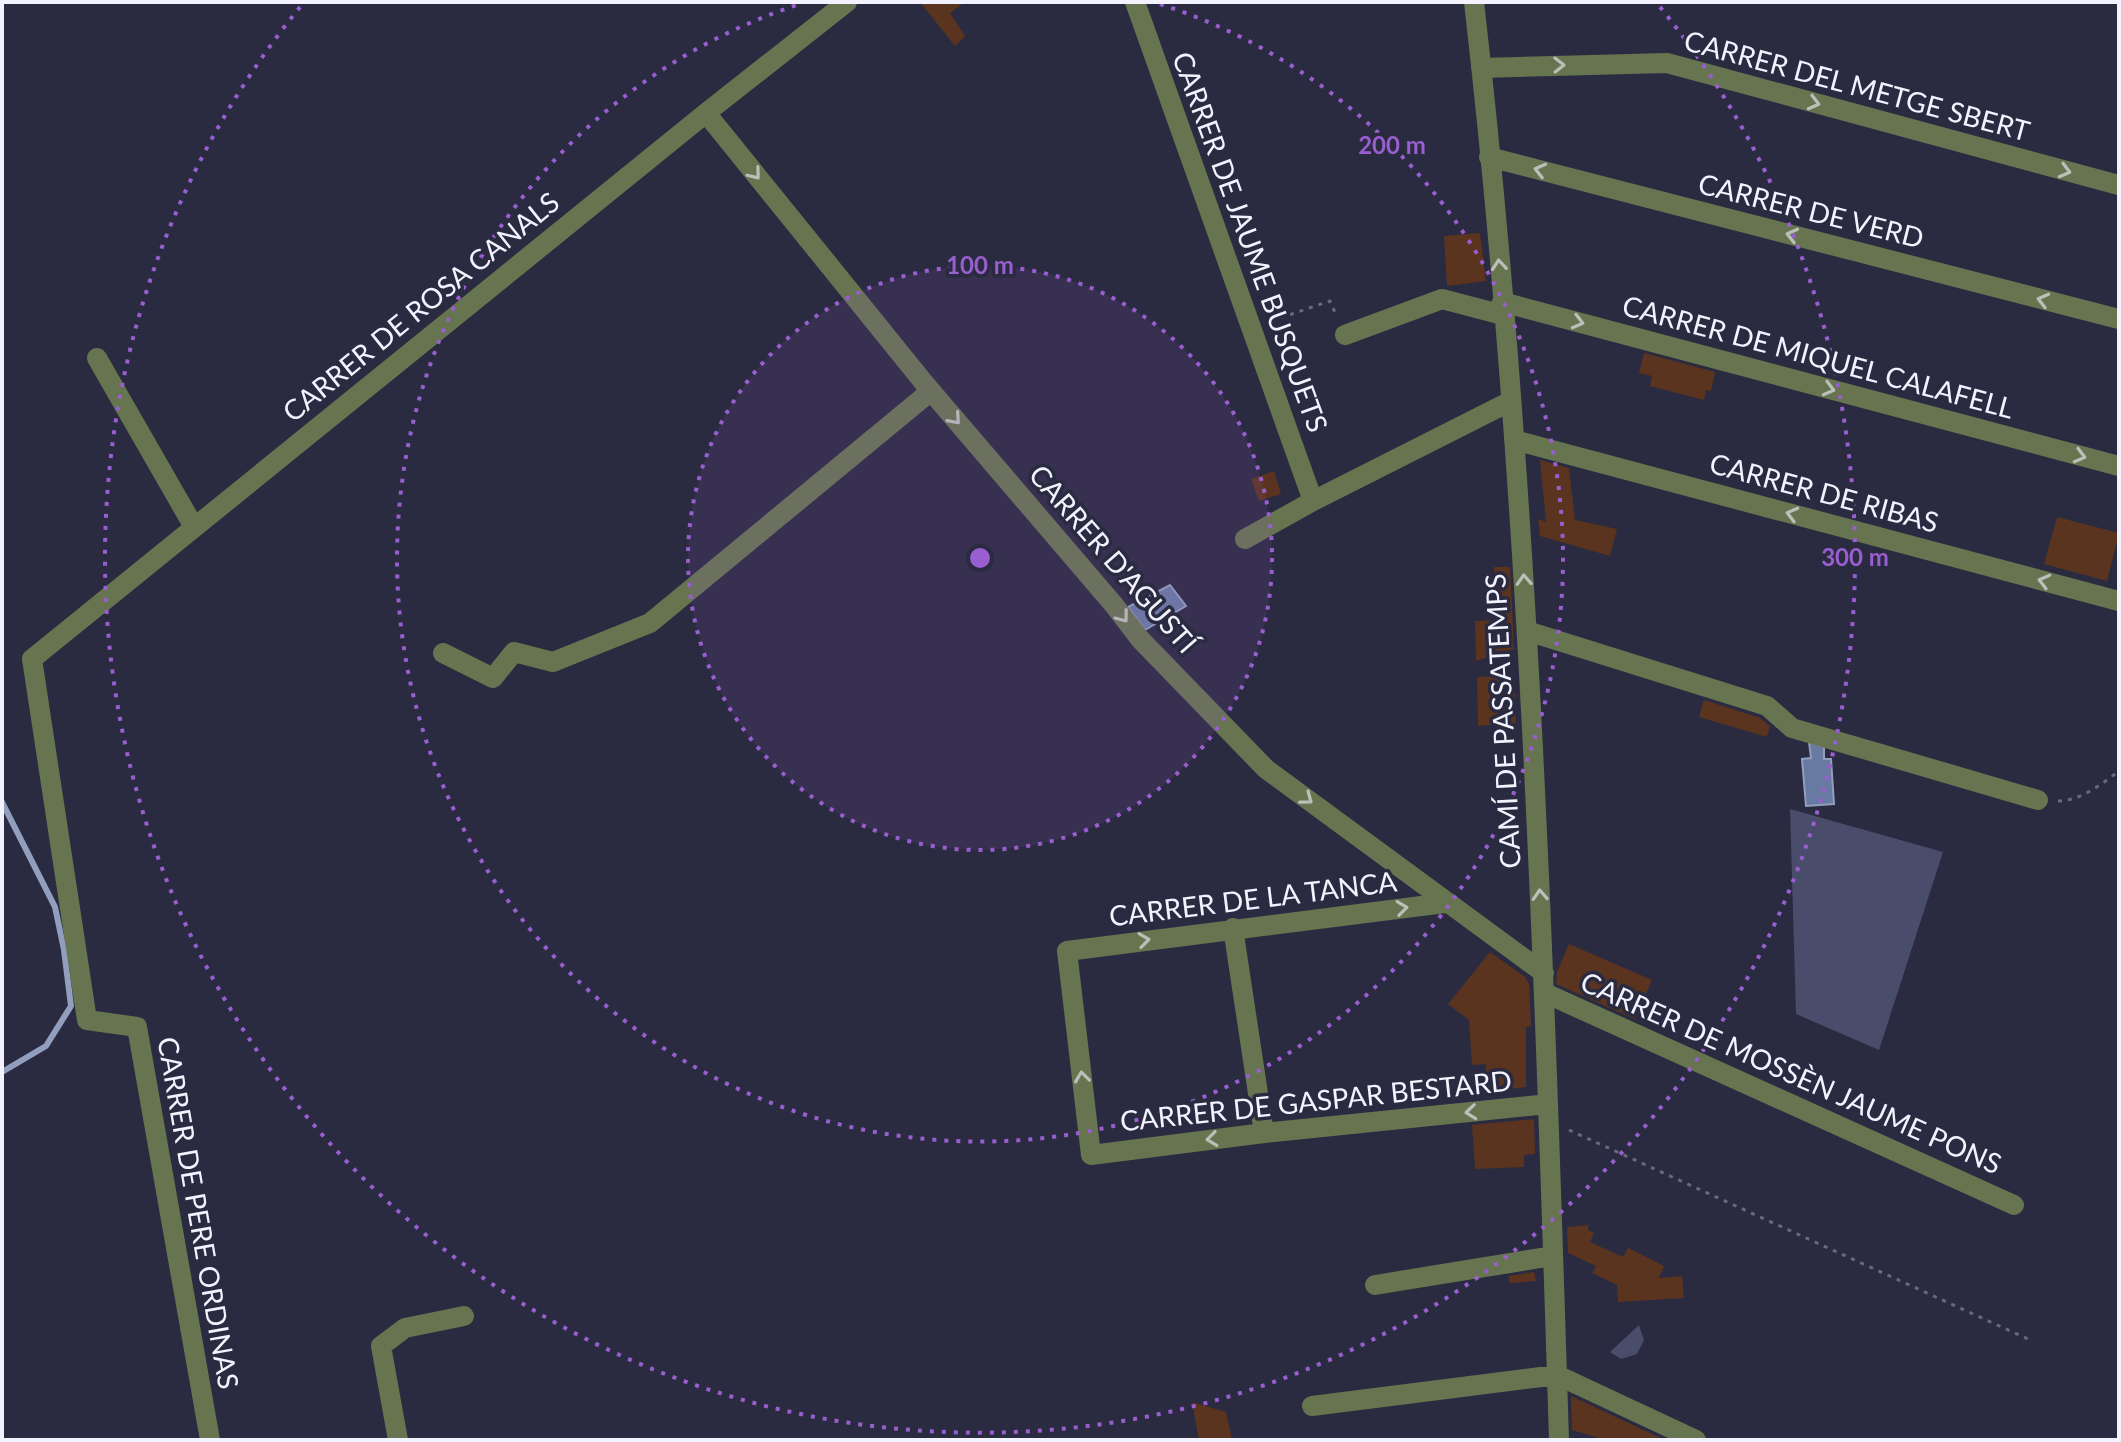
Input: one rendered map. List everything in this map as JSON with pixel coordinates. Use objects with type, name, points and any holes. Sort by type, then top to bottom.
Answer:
[{"type":"street","name":"CARRER DE ROSA CANALS","points":[[32,659],[847,2]]},
{"type":"street","name":"CARRER DE JAUME BUSQUETS","points":[[1135,2],[1313,501]]},
{"type":"street","name":"CAMÍ DE PASSATEMPS","points":[[1474,2],[1511,401],[1527,631],[1544,983],[1559,1440]]},
{"type":"street","name":"CARRER DEL METGE SBERT","points":[[1481,68],[1667,63],[2119,185]]},
{"type":"street","name":"CARRER D'AGUSTÍ","points":[[706,113],[931,391],[1140,639],[1266,769],[1445,903],[1544,983]]},
{"type":"street","name":"CARRER DE VERD","points":[[1489,157],[2119,319]]},
{"type":"street","name":"CARRER DE MIQUEL CALAFELL","points":[[1345,335],[1442,299],[1503,309],[2119,466]]},
{"type":"street","points":[[97,358],[194,527]]},
{"type":"street","points":[[443,653],[493,678],[514,652],[553,662],[650,623],[931,391]]},
{"type":"street","points":[[1245,539],[1313,501],[1511,401]]},
{"type":"street","name":"CARRER DE RIBAS","points":[[1514,440],[2119,601]]},
{"type":"street","points":[[1527,631],[1767,706],[1792,728],[2038,800]]},
{"type":"street","name":"CARRER DE PERE ORDINAS","points":[[32,659],[87,1020],[137,1027],[210,1440]]},
{"type":"street","name":"CARRER DE LA TANCA","points":[[1091,1155],[1067,951],[1445,903]]},
{"type":"street","points":[[1233,928],[1264,1133]]},
{"type":"street","name":"CARRER DE MOSSÈN JAUME PONS","points":[[1544,983],[2014,1205]]},
{"type":"street","name":"CARRER DE GASPAR BESTARD","points":[[1091,1155],[1264,1133],[1548,1112]]},
{"type":"street","points":[[1375,1285],[1553,1256]]},
{"type":"street","points":[[398,1440],[381,1346],[405,1328],[464,1316]]},
{"type":"street","points":[[1312,1406],[1557,1375],[1696,1440]]},
{"type":"path","points":[[1251,328],[1330,301],[1345,335]]},
{"type":"path","points":[[2038,800],[2066,801],[2099,786],[2119,771]]},
{"type":"path","points":[[1548,1112],[2028,1339]]},
{"type":"shaded area","points":[[1170,585],[1186,606],[1145,630],[1128,607]]},
{"type":"shaded area","points":[[1809,742],[1824,747],[1824,759],[1831,759],[1834,804],[1806,806],[1802,759],[1811,758]]},
{"type":"shaded area","points":[[1790,809],[1943,852],[1879,1050],[1796,1014]]},
{"type":"shaded area","points":[[1639,1325],[1644,1340],[1637,1354],[1621,1359],[1610,1352]]},
{"type":"building","points":[[920,2],[965,2],[950,13],[965,36],[955,46]]},
{"type":"building","points":[[1480,233],[1486,281],[1447,286],[1444,236]]},
{"type":"building","points":[[1644,353],[1715,372],[1711,391],[1706,390],[1704,400],[1650,386],[1652,376],[1639,373]]},
{"type":"building","points":[[1540,460],[1569,468],[1575,520],[1617,529],[1610,556],[1540,536],[1538,519],[1546,522]]},
{"type":"building","points":[[1274,471],[1281,494],[1259,501],[1251,479]]},
{"type":"building","points":[[2057,517],[2119,533],[2107,581],[2044,564]]},
{"type":"building","points":[[1494,567],[1510,567],[1514,649],[1476,661],[1475,621],[1496,620]]},
{"type":"building","points":[[1514,675],[1516,723],[1478,726],[1477,677]]},
{"type":"building","points":[[1704,700],[1760,718],[1770,726],[1767,737],[1699,717]]},
{"type":"building","points":[[1569,944],[1652,980],[1635,1019],[1556,984],[1557,972]]},
{"type":"building","points":[[1490,952],[1525,977],[1529,984],[1531,1026],[1526,1027],[1526,1087],[1487,1092],[1486,1064],[1472,1065],[1469,1020],[1448,1004]]},
{"type":"building","points":[[1534,1119],[1535,1154],[1524,1155],[1524,1167],[1475,1169],[1472,1125]]},
{"type":"building","points":[[1588,1225],[1588,1230],[1594,1233],[1590,1242],[1623,1257],[1628,1248],[1664,1266],[1659,1278],[1682,1276],[1684,1298],[1618,1302],[1617,1285],[1592,1273],[1596,1266],[1568,1253],[1567,1227]]},
{"type":"building","points":[[1534,1272],[1536,1281],[1509,1283],[1509,1276]]},
{"type":"building","points":[[1571,1396],[1665,1440],[1606,1440],[1572,1430]]},
{"type":"building","points":[[1192,1402],[1226,1412],[1232,1440],[1199,1440]]},
{"type":"waterway","points":[[2,802],[55,907],[71,1006],[46,1046],[2,1072]]}]
